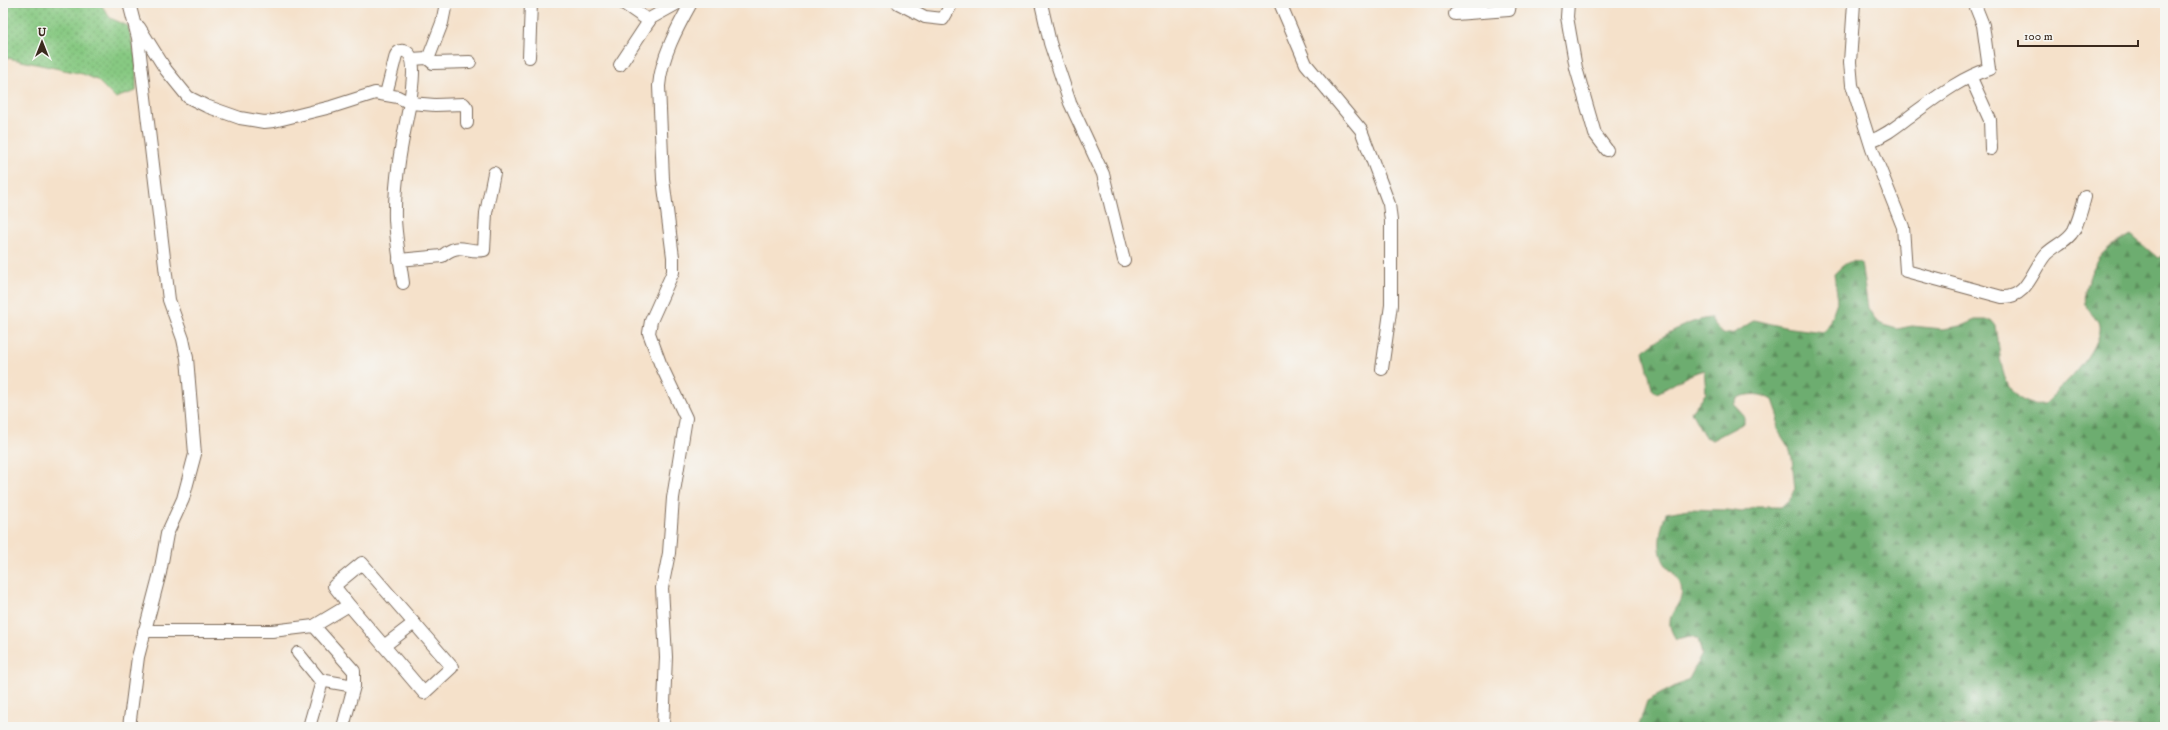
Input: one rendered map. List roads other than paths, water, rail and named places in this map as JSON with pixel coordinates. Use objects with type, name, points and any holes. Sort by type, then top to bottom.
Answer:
[{"type":"street","points":[[129,727],[134,681],[144,631],[160,573],[167,534],[183,499],[193,462],[195,446],[188,358],[169,300],[147,107],[135,21],[130,3]]},
{"type":"street","points":[[427,58],[442,23],[446,3]]},
{"type":"street","points":[[529,56],[531,3]]},
{"type":"street","points":[[623,3],[649,21]]},
{"type":"street","points":[[620,65],[649,21],[678,3]]},
{"type":"street","points":[[663,727],[666,657],[662,588],[669,553],[673,498],[686,418],[660,363],[649,333],[651,321],[673,272],[673,257],[663,179],[659,86],[660,76],[670,48],[691,3]]},
{"type":"street","points":[[898,3],[925,17],[943,19],[952,3]]},
{"type":"street","points":[[1041,3],[1050,43],[1070,103],[1103,174],[1124,260]]},
{"type":"street","points":[[1280,3],[1306,64],[1361,130],[1389,204],[1391,221],[1391,305],[1382,368]]},
{"type":"street","points":[[1455,14],[1510,10],[1510,3]]},
{"type":"street","points":[[1568,3],[1567,17],[1576,68],[1593,130],[1607,150]]},
{"type":"street","points":[[1854,3],[1850,62],[1852,85],[1870,141],[1903,227],[1906,271],[1995,295],[2012,296],[2024,288],[2047,254],[2070,235],[2074,229],[2085,197]]},
{"type":"street","points":[[1870,141],[1888,133],[1943,93],[1971,78],[1973,74],[1989,69],[1983,25],[1975,5]]},
{"type":"street","points":[[135,21],[166,70],[184,93],[206,106],[240,118],[274,122],[331,107],[371,94],[386,94],[410,103],[436,105],[464,104],[467,108],[467,123]]},
{"type":"street","points":[[386,94],[396,55],[398,52],[405,51],[412,59],[410,103],[396,190],[395,218],[403,283]]},
{"type":"street","points":[[412,59],[427,58],[433,64],[470,62]]},
{"type":"street","points":[[1971,78],[1990,120],[1991,149]]},
{"type":"street","points":[[400,260],[442,256],[447,250],[454,248],[484,250],[486,213],[494,174]]},
{"type":"street","points":[[362,563],[452,667],[424,693],[349,605],[334,586],[362,563]]},
{"type":"street","points":[[144,631],[272,631],[314,626],[349,605]]},
{"type":"street","points":[[384,646],[414,623]]},
{"type":"street","points":[[314,626],[354,670],[354,686],[343,727]]},
{"type":"street","points":[[298,653],[320,680],[320,688],[309,727]]},
{"type":"street","points":[[320,680],[354,686]]}]
